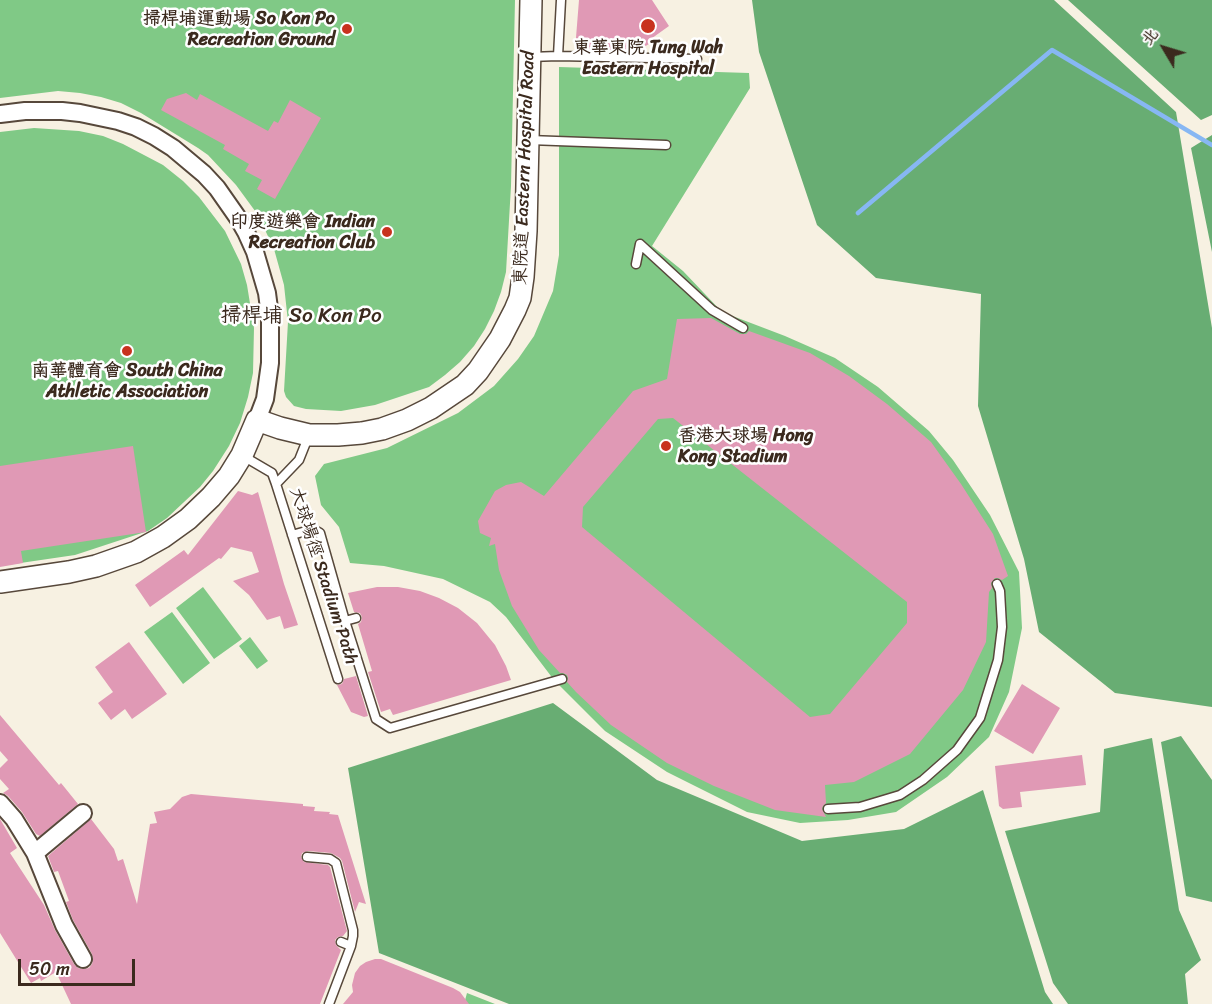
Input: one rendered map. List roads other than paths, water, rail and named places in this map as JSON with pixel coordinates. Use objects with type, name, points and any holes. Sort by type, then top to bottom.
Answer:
[{"type":"street","name":"東院道 Eastern Hospital Road","points":[[257,420],[309,435],[339,435],[381,429],[431,408],[465,385],[489,357],[508,325],[520,298],[523,277],[531,0]]},
{"type":"street","points":[[0,114],[25,111],[80,113],[136,127],[173,148],[204,174],[238,218],[255,252],[267,293],[270,316],[270,363],[265,399],[242,455],[212,497],[188,519],[163,537],[136,552],[78,570],[0,582]]},
{"type":"street","points":[[0,802],[14,819],[35,853],[64,925],[84,959]]},
{"type":"street","points":[[35,853],[83,813]]},
{"type":"lane","points":[[558,56],[561,0]]},
{"type":"lane","points":[[530,57],[697,59]]},
{"type":"lane","points":[[528,140],[666,145]]},
{"type":"lane","points":[[636,264],[640,244],[712,310],[743,328]]},
{"type":"lane","name":"大球場徑 Stadium Path","points":[[276,484],[299,460],[309,435]]},
{"type":"lane","name":"大球場徑 Stadium Path","points":[[242,455],[272,473],[338,679]]},
{"type":"lane","points":[[292,535],[313,529],[320,532],[376,719],[390,728],[562,679]]},
{"type":"lane","points":[[828,809],[860,807],[900,795],[923,780],[957,750],[980,718],[998,660],[1002,627],[1000,591],[997,584]]},
{"type":"lane","points":[[345,621],[356,618]]},
{"type":"lane","points":[[307,857],[330,859],[336,863],[353,930],[351,946],[343,957],[328,1004]]},
{"type":"lane","points":[[341,942],[351,946]]},
{"type":"waterway","points":[[858,213],[1052,50],[1212,145]]},
{"type":"place","name":"東華東院 Tung Wah Eastern Hospital","points":[[648,26]]},
{"type":"place","name":"掃桿埔運動場 So Kon Po Recreation Ground","points":[[347,29]]},
{"type":"place","name":"印度遊樂會 Indian Recreation Club","points":[[387,232]]},
{"type":"place","name":"南華體育會 South China Athletic Association","points":[[127,351]]},
{"type":"place","name":"香港大球場 Hong Kong Stadium","points":[[666,446]]},
{"type":"district","name":"掃桿埔 So Kon Po","points":[[301,317]]}]
